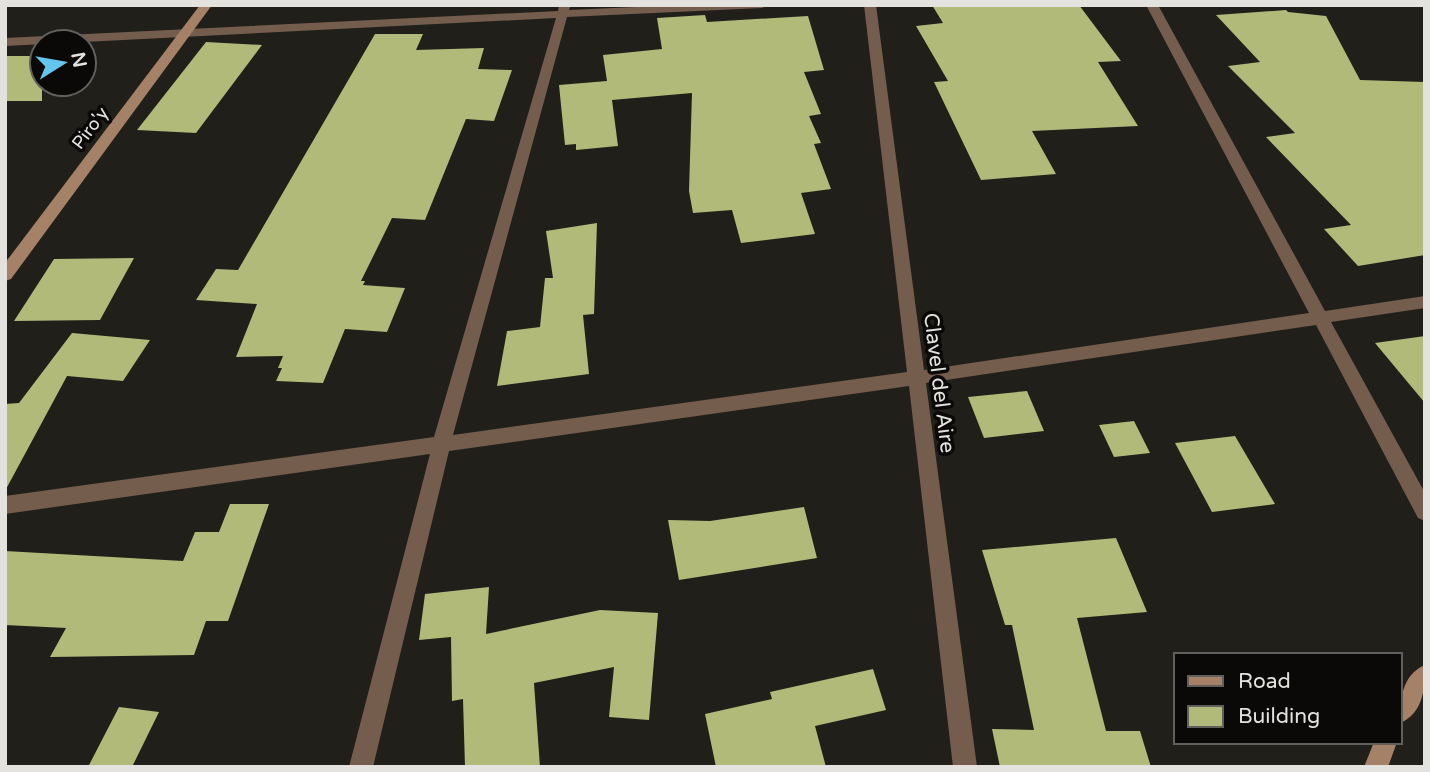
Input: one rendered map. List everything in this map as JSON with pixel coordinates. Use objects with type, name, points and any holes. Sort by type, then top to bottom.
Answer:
[{"type":"main road","name":"Piro'y","points":[[5,275],[206,5]]},
{"type":"main road","points":[[1402,709],[1425,676]]},
{"type":"main road","points":[[1376,767],[1385,744]]},
{"type":"street","points":[[5,42],[563,10],[762,5]]},
{"type":"street","name":"Clavel del Aire","points":[[870,5],[965,767]]},
{"type":"street","points":[[1152,5],[1425,512]]},
{"type":"street","points":[[361,767],[441,444],[563,10]]},
{"type":"street","points":[[5,505],[915,378],[1425,302]]},
{"type":"building","points":[[932,5],[1079,5],[1121,61],[1098,62],[1138,126],[1032,131],[1056,174],[981,180],[934,82],[948,81],[916,26],[943,23]]},
{"type":"building","points":[[1286,10],[1326,16],[1360,80],[1425,82],[1425,255],[1358,266],[1324,229],[1351,225],[1266,137],[1295,133],[1228,66],[1260,62],[1216,15]]},
{"type":"building","points":[[705,15],[707,22],[808,16],[824,70],[804,72],[821,114],[809,116],[821,143],[814,144],[831,189],[801,193],[815,234],[741,243],[732,210],[693,213],[689,191],[692,93],[612,100],[618,146],[576,150],[576,144],[565,145],[559,85],[607,81],[603,55],[662,49],[657,18]]},
{"type":"building","points":[[375,34],[423,34],[416,50],[484,48],[478,69],[512,70],[494,121],[466,119],[425,220],[392,218],[361,281],[365,281],[363,285],[405,288],[387,332],[345,329],[323,383],[276,381],[282,368],[278,368],[283,356],[236,357],[257,304],[196,300],[216,269],[238,270]]},
{"type":"building","points":[[206,42],[262,45],[196,133],[137,130]]},
{"type":"building","points":[[5,56],[28,56],[28,98],[42,98],[42,101],[5,101]]},
{"type":"building","points":[[597,223],[594,314],[583,315],[589,374],[497,386],[507,331],[540,327],[545,278],[553,278],[546,231]]},
{"type":"building","points":[[134,258],[100,320],[14,321],[54,259]]},
{"type":"building","points":[[72,333],[150,340],[123,381],[67,376],[5,491],[5,404],[19,403]]},
{"type":"building","points":[[1425,336],[1425,403],[1375,343]]},
{"type":"building","points":[[1027,391],[1044,431],[984,438],[968,397]]},
{"type":"building","points":[[1134,421],[1150,453],[1114,457],[1099,425]]},
{"type":"building","points":[[1235,436],[1275,504],[1212,512],[1175,443]]},
{"type":"building","points":[[230,504],[269,504],[228,621],[206,621],[194,655],[50,657],[66,628],[5,625],[5,551],[183,561],[195,532],[219,532]]},
{"type":"building","points":[[804,507],[817,558],[679,580],[668,520],[710,521]]},
{"type":"building","points":[[1116,538],[1147,612],[1077,618],[1106,731],[1140,731],[1151,767],[1000,767],[992,729],[1034,730],[1012,625],[1005,625],[982,550]]},
{"type":"building","points":[[489,587],[486,634],[600,610],[658,613],[649,720],[609,717],[614,667],[534,683],[540,767],[465,767],[463,699],[452,701],[451,637],[419,640],[425,594]]},
{"type":"building","points":[[873,669],[886,710],[815,726],[826,767],[716,767],[705,714],[772,699],[770,692]]},
{"type":"building","points":[[119,707],[159,712],[132,767],[88,767]]}]
